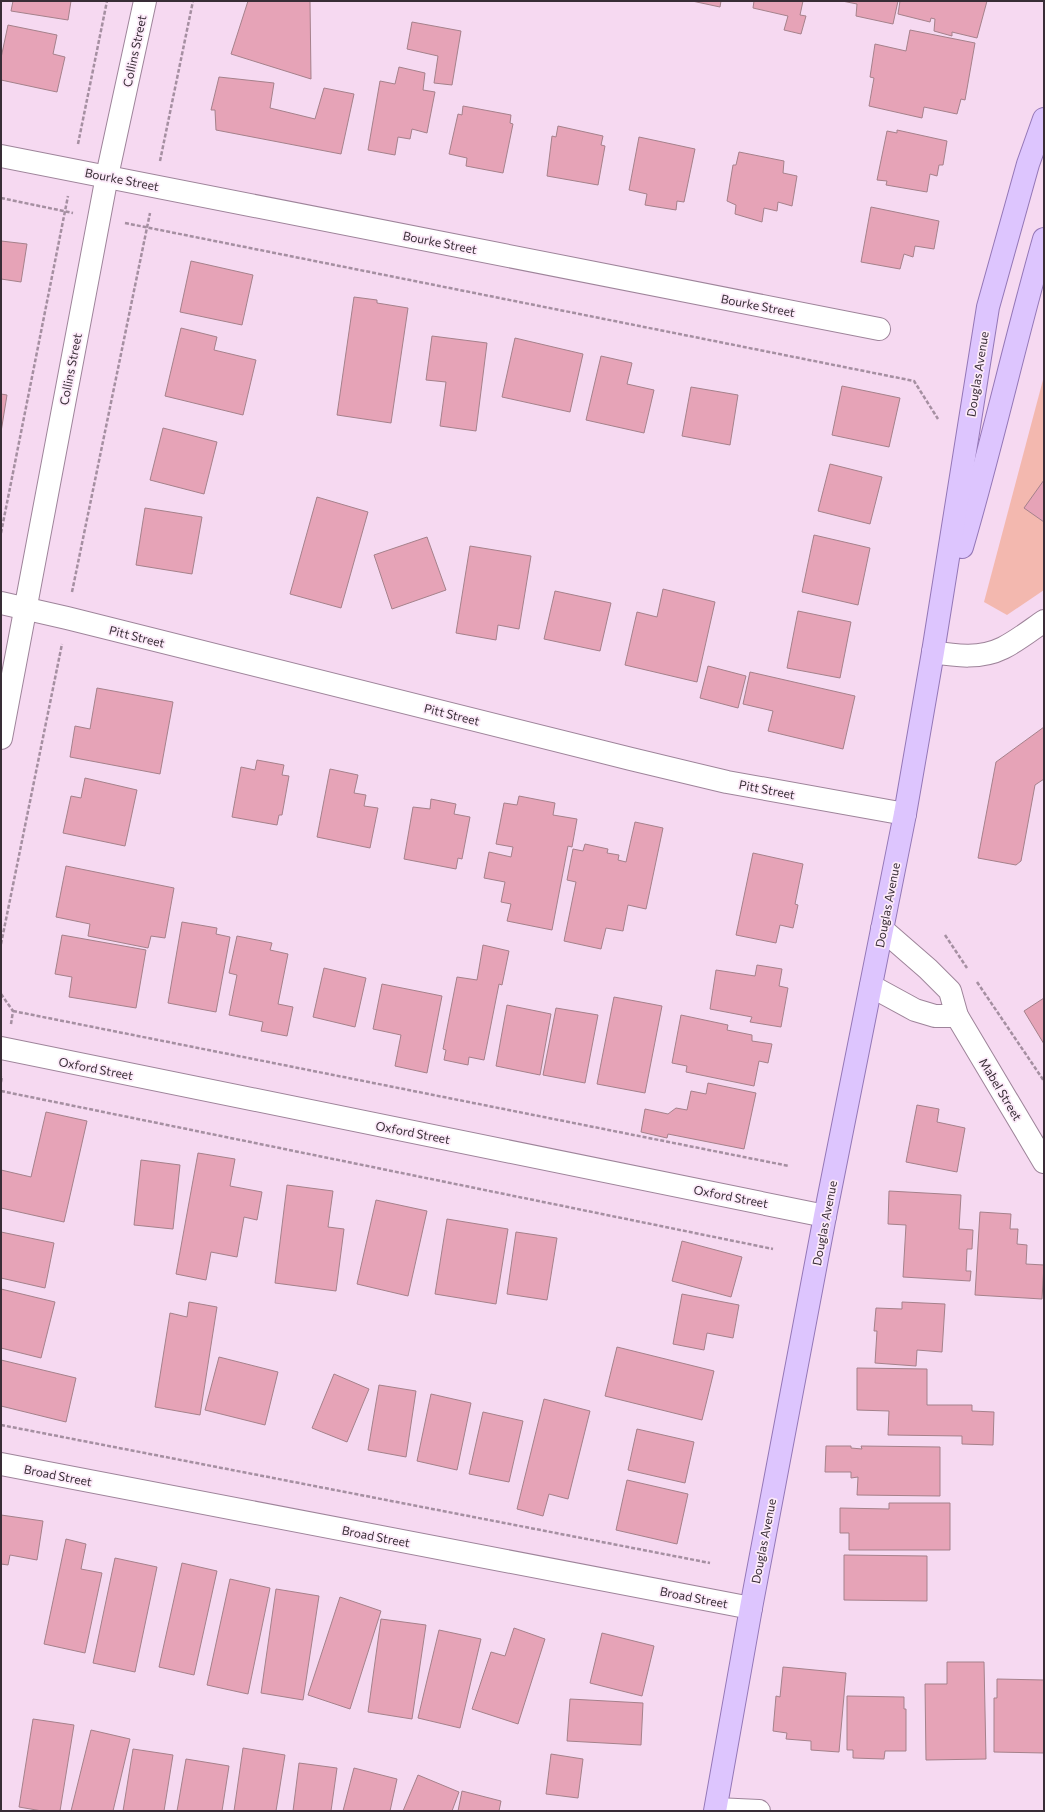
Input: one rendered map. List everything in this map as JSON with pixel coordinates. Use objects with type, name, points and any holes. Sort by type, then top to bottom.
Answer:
[{"type":"main road","name":"Douglas Avenue","points":[[715,1810],[751,1608],[825,1216],[904,814],[935,644],[988,307],[1028,164],[1044,119]]},
{"type":"main road","name":"Douglas Avenue","points":[[935,644],[982,478],[1023,311],[1044,239]]},
{"type":"street","name":"Collins Street","points":[[1,738],[107,176],[144,1]]},
{"type":"street","name":"Bourke Street","points":[[1,156],[879,329]]},
{"type":"street","name":"Pitt Street","points":[[1,603],[67,618],[675,770],[727,782],[904,814]]},
{"type":"street","points":[[935,644],[956,656],[983,655],[1003,649],[1044,621]]},
{"type":"street","name":"Mabel Street","points":[[882,929],[928,969],[950,991],[957,1016],[1044,1162]]},
{"type":"street","points":[[871,986],[915,1010],[935,1016],[957,1016]]},
{"type":"street","name":"Oxford Street","points":[[1,1048],[825,1216]]},
{"type":"street","name":"Broad Street","points":[[1,1464],[751,1608]]},
{"type":"street","points":[[715,1810],[759,1811]]},
{"type":"path","points":[[1,533],[107,1]]},
{"type":"path","points":[[1,944],[193,1]]},
{"type":"path","points":[[1,198],[914,381],[938,419]]},
{"type":"path","points":[[944,935],[970,973]]},
{"type":"path","points":[[975,979],[1044,1081]]},
{"type":"path","points":[[13,1011],[789,1166]]},
{"type":"path","points":[[1,1091],[773,1249]]},
{"type":"path","points":[[1,1424],[710,1563]]},
{"type":"shaded area","points":[[1044,376],[1044,590],[1007,615],[984,602]]},
{"type":"building","points":[[13,1],[71,1],[68,20],[11,11]]},
{"type":"building","points":[[248,1],[310,1],[311,79],[231,54]]},
{"type":"building","points":[[692,1],[721,1],[720,7]]},
{"type":"building","points":[[754,1],[803,1],[800,15],[806,16],[801,34],[784,30],[788,16],[753,8]]},
{"type":"building","points":[[842,1],[898,1],[893,24],[856,16],[857,4]]},
{"type":"building","points":[[900,1],[987,1],[977,38],[952,32],[952,36],[934,31],[935,19],[931,18],[930,22],[898,14]]},
{"type":"building","points":[[412,22],[461,31],[452,85],[434,83],[438,56],[407,49]]},
{"type":"building","points":[[8,25],[57,35],[53,54],[65,57],[57,92],[1,80],[1,58]]},
{"type":"building","points":[[910,30],[975,43],[965,100],[961,99],[957,114],[924,107],[922,118],[869,106],[874,78],[870,77],[875,44],[906,51]]},
{"type":"building","points":[[399,67],[425,73],[423,90],[435,92],[427,133],[412,129],[410,139],[398,137],[395,155],[368,150],[380,81],[395,84]]},
{"type":"building","points":[[219,77],[274,83],[270,108],[315,119],[324,88],[354,94],[341,154],[216,130],[215,110],[211,110]]},
{"type":"building","points":[[463,106],[511,115],[510,123],[513,124],[503,173],[466,166],[467,158],[449,154],[458,114],[462,115]]},
{"type":"building","points":[[558,126],[603,136],[601,145],[605,146],[598,185],[547,176],[552,136],[556,137]]},
{"type":"building","points":[[897,130],[947,141],[943,165],[939,165],[937,176],[930,174],[927,192],[886,185],[887,181],[877,180],[887,131],[897,133]]},
{"type":"building","points":[[639,137],[695,149],[684,202],[677,201],[676,210],[645,205],[647,194],[629,190]]},
{"type":"building","points":[[739,152],[784,161],[783,173],[797,176],[792,206],[778,202],[777,211],[764,208],[762,222],[735,214],[736,205],[727,201],[733,165],[736,165]]},
{"type":"building","points":[[871,207],[939,221],[934,249],[915,246],[913,257],[904,254],[900,269],[861,262]]},
{"type":"building","points":[[1,241],[27,244],[21,282],[1,279]]},
{"type":"building","points":[[191,261],[253,275],[242,325],[180,312]]},
{"type":"building","points":[[354,297],[377,300],[377,303],[408,308],[391,423],[337,415]]},
{"type":"building","points":[[181,328],[217,337],[214,350],[256,360],[243,415],[165,396]]},
{"type":"building","points":[[432,336],[487,343],[476,431],[440,426],[446,382],[426,380]]},
{"type":"building","points":[[515,338],[583,354],[570,412],[502,397]]},
{"type":"building","points":[[601,356],[632,363],[627,384],[654,390],[644,433],[586,420]]},
{"type":"building","points":[[842,386],[900,398],[889,447],[832,435]]},
{"type":"building","points":[[691,387],[738,395],[730,445],[682,436]]},
{"type":"building","points":[[1,394],[7,395],[1,432]]},
{"type":"building","points":[[163,428],[217,442],[204,494],[150,480]]},
{"type":"building","points":[[830,464],[882,477],[870,524],[818,511]]},
{"type":"building","points":[[1044,480],[1044,522],[1024,508]]},
{"type":"building","points":[[317,497],[368,512],[341,608],[290,594]]},
{"type":"building","points":[[145,508],[202,517],[192,574],[136,565]]},
{"type":"building","points":[[814,535],[870,548],[858,605],[802,592]]},
{"type":"building","points":[[427,537],[446,590],[392,609],[374,555]]},
{"type":"building","points":[[470,546],[531,556],[519,629],[498,625],[496,640],[456,633]]},
{"type":"building","points":[[663,589],[715,602],[697,682],[625,665],[637,612],[657,617]]},
{"type":"building","points":[[555,591],[611,603],[600,651],[544,639]]},
{"type":"building","points":[[798,611],[851,622],[840,678],[787,668]]},
{"type":"building","points":[[708,666],[746,676],[738,708],[700,698]]},
{"type":"building","points":[[750,672],[855,696],[843,749],[768,731],[773,711],[743,704]]},
{"type":"building","points":[[97,688],[173,702],[160,774],[70,757],[75,726],[90,729]]},
{"type":"building","points":[[1044,727],[1044,779],[1035,785],[1021,861],[1016,865],[978,858],[996,762]]},
{"type":"building","points":[[257,760],[284,765],[282,775],[289,776],[282,815],[279,815],[277,825],[232,817],[241,767],[255,770]]},
{"type":"building","points":[[330,769],[358,775],[354,793],[366,795],[364,806],[378,808],[370,848],[317,837]]},
{"type":"building","points":[[85,778],[137,790],[125,846],[63,833],[71,796],[81,798]]},
{"type":"building","points":[[519,796],[555,803],[553,815],[577,819],[572,847],[568,846],[552,930],[507,921],[511,904],[501,902],[505,882],[484,878],[489,852],[511,857],[513,847],[496,844],[504,803],[517,805]]},
{"type":"building","points":[[431,799],[456,804],[454,814],[470,817],[462,859],[458,858],[456,869],[404,859],[413,807],[430,809]]},
{"type":"building","points":[[635,822],[663,828],[646,909],[628,905],[623,931],[606,928],[601,949],[564,941],[576,882],[567,880],[573,849],[583,851],[585,844],[608,849],[607,853],[619,855],[618,860],[626,862]]},
{"type":"building","points":[[753,853],[803,864],[795,904],[798,905],[793,928],[780,925],[776,943],[736,935]]},
{"type":"building","points":[[66,866],[174,888],[165,938],[151,936],[148,948],[88,936],[90,924],[56,917]]},
{"type":"building","points":[[182,922],[217,928],[216,934],[230,937],[216,1012],[168,1003]]},
{"type":"building","points":[[62,935],[146,950],[136,1008],[69,997],[72,977],[55,974]]},
{"type":"building","points":[[237,936],[272,943],[270,950],[288,954],[278,1004],[293,1007],[287,1036],[261,1031],[263,1022],[229,1015],[237,975],[229,973]]},
{"type":"building","points":[[483,945],[509,951],[502,985],[499,984],[484,1060],[469,1057],[468,1065],[444,1060],[446,1050],[443,1049],[457,977],[477,980]]},
{"type":"building","points":[[757,965],[782,969],[779,986],[788,988],[781,1027],[750,1022],[752,1017],[710,1009],[716,970],[755,976]]},
{"type":"building","points":[[324,968],[366,978],[355,1027],[313,1017]]},
{"type":"building","points":[[382,984],[442,996],[427,1073],[395,1066],[401,1035],[373,1029]]},
{"type":"building","points":[[614,997],[662,1006],[645,1093],[597,1084]]},
{"type":"building","points":[[1044,998],[1044,1044],[1024,1011]]},
{"type":"building","points":[[507,1005],[551,1014],[540,1075],[496,1066]]},
{"type":"building","points":[[556,1008],[598,1015],[585,1083],[543,1075]]},
{"type":"building","points":[[681,1015],[728,1025],[727,1030],[752,1035],[752,1041],[772,1044],[768,1063],[759,1061],[754,1086],[686,1072],[687,1066],[672,1063]]},
{"type":"building","points":[[708,1083],[756,1093],[744,1149],[668,1134],[667,1138],[641,1132],[645,1109],[668,1114],[676,1108],[687,1110],[691,1091],[706,1094]]},
{"type":"building","points":[[917,1105],[939,1109],[937,1122],[965,1128],[957,1172],[906,1162]]},
{"type":"building","points":[[46,1112],[87,1121],[64,1222],[1,1208],[1,1170],[31,1177]]},
{"type":"building","points":[[198,1153],[235,1159],[230,1186],[262,1192],[257,1220],[244,1217],[237,1257],[211,1252],[206,1280],[176,1274]]},
{"type":"building","points":[[141,1160],[180,1165],[173,1229],[134,1225]]},
{"type":"building","points":[[287,1185],[333,1191],[328,1227],[344,1229],[336,1291],[275,1283]]},
{"type":"building","points":[[889,1191],[961,1195],[959,1229],[973,1230],[972,1249],[967,1249],[966,1271],[971,1271],[970,1281],[903,1277],[906,1225],[888,1224]]},
{"type":"building","points":[[376,1200],[427,1211],[408,1296],[357,1284]]},
{"type":"building","points":[[980,1212],[1011,1214],[1010,1229],[1018,1229],[1017,1244],[1027,1245],[1026,1264],[1044,1265],[1042,1299],[975,1295]]},
{"type":"building","points":[[447,1219],[508,1229],[496,1304],[435,1294]]},
{"type":"building","points":[[1,1232],[54,1243],[45,1288],[1,1278]]},
{"type":"building","points":[[516,1232],[557,1238],[547,1300],[507,1294]]},
{"type":"building","points":[[682,1241],[742,1257],[731,1297],[672,1281]]},
{"type":"building","points":[[1,1289],[55,1302],[41,1358],[1,1348]]},
{"type":"building","points":[[682,1294],[739,1305],[733,1338],[707,1333],[704,1350],[673,1344]]},
{"type":"building","points":[[189,1302],[217,1307],[200,1415],[155,1407],[170,1313],[187,1317]]},
{"type":"building","points":[[902,1302],[945,1304],[942,1352],[917,1350],[916,1366],[875,1363],[877,1331],[874,1331],[876,1308],[902,1309]]},
{"type":"building","points":[[617,1347],[714,1371],[702,1420],[605,1396]]},
{"type":"building","points":[[219,1357],[278,1372],[265,1425],[205,1410]]},
{"type":"building","points":[[1,1360],[76,1378],[66,1422],[1,1406]]},
{"type":"building","points":[[857,1368],[927,1369],[927,1405],[972,1405],[972,1411],[994,1412],[993,1445],[962,1444],[962,1436],[888,1435],[889,1411],[857,1410]]},
{"type":"building","points":[[334,1374],[369,1389],[347,1442],[312,1428]]},
{"type":"building","points":[[379,1385],[416,1391],[406,1457],[368,1450]]},
{"type":"building","points":[[431,1394],[471,1403],[457,1470],[417,1461]]},
{"type":"building","points":[[544,1399],[590,1411],[568,1499],[549,1494],[543,1516],[517,1509]]},
{"type":"building","points":[[483,1412],[523,1421],[509,1482],[469,1474]]},
{"type":"building","points":[[637,1429],[694,1442],[685,1483],[628,1470]]},
{"type":"building","points":[[826,1446],[851,1446],[851,1448],[862,1449],[861,1446],[940,1447],[940,1496],[857,1495],[858,1477],[851,1478],[851,1472],[825,1472]]},
{"type":"building","points":[[627,1480],[688,1494],[677,1544],[616,1530]]},
{"type":"building","points":[[889,1503],[950,1503],[950,1550],[849,1550],[849,1533],[840,1533],[840,1508],[889,1509]]},
{"type":"building","points":[[1,1515],[43,1521],[37,1560],[10,1555],[8,1565],[1,1564]]},
{"type":"building","points":[[66,1539],[86,1544],[81,1569],[102,1573],[85,1653],[44,1644]]},
{"type":"building","points":[[844,1555],[927,1556],[927,1601],[844,1600]]},
{"type":"building","points":[[115,1558],[157,1567],[135,1672],[93,1663]]},
{"type":"building","points":[[182,1563],[217,1571],[194,1675],[159,1667]]},
{"type":"building","points":[[230,1579],[270,1588],[248,1694],[207,1685]]},
{"type":"building","points":[[276,1589],[319,1596],[303,1700],[261,1693]]},
{"type":"building","points":[[340,1597],[381,1611],[350,1709],[308,1695]]},
{"type":"building","points":[[381,1619],[426,1625],[412,1719],[368,1712]]},
{"type":"building","points":[[514,1628],[545,1639],[518,1724],[472,1709],[491,1652],[505,1656]]},
{"type":"building","points":[[439,1630],[481,1639],[460,1728],[418,1718]]},
{"type":"building","points":[[602,1633],[654,1646],[642,1696],[590,1683]]},
{"type":"building","points":[[947,1662],[984,1662],[986,1759],[926,1760],[925,1684],[947,1684]]},
{"type":"building","points":[[783,1667],[846,1673],[839,1752],[811,1750],[811,1741],[786,1739],[787,1733],[773,1731],[776,1696],[780,1697]]},
{"type":"building","points":[[997,1679],[1044,1680],[1044,1753],[994,1752],[994,1698],[997,1698]]},
{"type":"building","points":[[847,1696],[904,1697],[904,1709],[906,1709],[906,1751],[885,1751],[884,1759],[853,1758],[853,1750],[847,1750]]},
{"type":"building","points":[[570,1699],[643,1703],[641,1745],[567,1741]]},
{"type":"building","points":[[33,1719],[74,1725],[60,1811],[42,1811],[19,1807]]},
{"type":"building","points":[[91,1730],[130,1739],[113,1811],[71,1811]]},
{"type":"building","points":[[243,1748],[285,1755],[276,1811],[234,1811]]},
{"type":"building","points":[[133,1749],[173,1755],[164,1811],[123,1811]]},
{"type":"building","points":[[551,1754],[583,1759],[578,1798],[546,1794]]},
{"type":"building","points":[[186,1759],[229,1766],[222,1811],[177,1811]]},
{"type":"building","points":[[299,1763],[337,1768],[331,1811],[293,1811]]},
{"type":"building","points":[[354,1768],[397,1779],[390,1811],[343,1811]]},
{"type":"building","points":[[418,1775],[459,1792],[452,1811],[403,1811]]},
{"type":"building","points":[[462,1791],[501,1801],[499,1811],[458,1811]]}]
